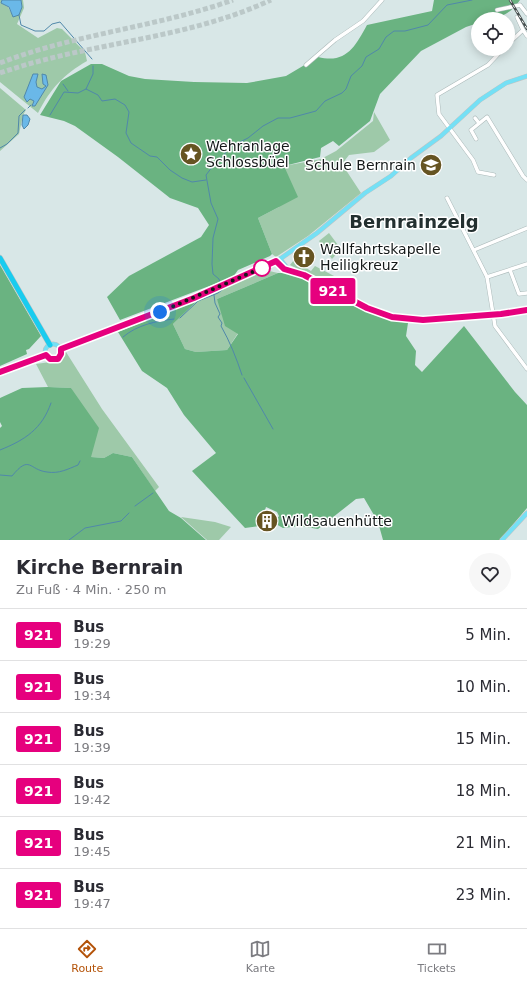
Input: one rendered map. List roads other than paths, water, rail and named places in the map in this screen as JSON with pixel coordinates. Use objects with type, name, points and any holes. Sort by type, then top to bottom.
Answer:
[{"type":"highway","points":[[0,258],[50,345]]},
{"type":"main road","points":[[61,349],[194,298],[278,260],[318,233],[365,193],[392,176],[411,158],[450,129],[480,100],[506,83],[527,76]]},
{"type":"main road","points":[[278,260],[282,268],[304,275],[374,312],[392,317],[423,320],[527,310]]},
{"type":"main road","points":[[55,344],[61,349],[61,354],[58,359],[50,359],[46,355],[46,348],[50,345],[55,344]]},
{"type":"main road","points":[[0,372],[46,355]]},
{"type":"main road","points":[[502,540],[527,513]]},
{"type":"street","points":[[306,65],[335,40],[363,21],[382,0]]},
{"type":"street","points":[[497,10],[520,5],[527,14]]},
{"type":"street","points":[[517,17],[527,36]]},
{"type":"street","points":[[515,37],[523,30]]},
{"type":"street","points":[[494,175],[478,172],[473,160],[439,114],[437,95],[488,64],[496,56]]},
{"type":"street","points":[[476,139],[471,130],[487,117],[523,176],[527,180]]},
{"type":"street","points":[[475,118],[479,123]]},
{"type":"street","points":[[447,198],[487,277],[495,326],[527,369]]},
{"type":"street","points":[[474,250],[527,228]]},
{"type":"street","points":[[487,277],[527,264]]},
{"type":"street","points":[[510,270],[519,294],[527,293]]},
{"type":"street","points":[[522,362],[527,360]]},
{"type":"water","points":[[2,0],[21,0],[22,7],[19,15],[13,17],[9,7],[1,3]]},
{"type":"water","points":[[33,74],[38,74],[36,82],[37,87],[42,89],[46,86],[43,84],[42,74],[46,75],[48,85],[35,106],[32,106],[34,101],[30,99],[27,102],[24,97]]},
{"type":"water","points":[[23,115],[27,115],[30,119],[28,125],[24,129],[22,125]]},
{"type":"waterway","points":[[220,282],[219,279],[213,274],[212,264],[213,238],[218,219],[211,203],[206,175],[216,162],[223,157],[228,148],[248,138],[263,126],[278,118],[290,118],[316,111],[325,101],[342,93],[346,89],[351,76],[362,66],[366,57],[379,49],[386,37],[394,31],[405,31],[428,25],[447,5],[472,0]]},
{"type":"waterway","points":[[19,15],[21,25],[35,31],[44,31],[52,24],[60,22],[92,59]]},
{"type":"waterway","points":[[93,66],[93,74],[86,89],[98,95],[102,101],[115,99],[125,105],[129,112],[126,133],[131,143],[150,156],[157,157],[170,170],[182,178],[192,182],[206,180]]},
{"type":"waterway","points":[[63,84],[68,91]]},
{"type":"waterway","points":[[50,115],[64,92],[78,93],[86,89]]},
{"type":"waterway","points":[[28,108],[31,105]]},
{"type":"waterway","points":[[0,148],[7,144],[18,133],[19,116],[25,110]]},
{"type":"waterway","points":[[180,318],[198,301],[222,290]]},
{"type":"waterway","points":[[214,295],[215,303],[220,314],[218,317],[222,323],[221,326],[233,350],[242,375]]},
{"type":"waterway","points":[[123,337],[134,329],[147,324],[174,319]]},
{"type":"waterway","points":[[244,378],[273,429]]},
{"type":"waterway","points":[[0,450],[25,438],[38,427],[51,403]]},
{"type":"waterway","points":[[0,475],[12,476],[18,469],[26,465],[30,465],[41,471],[59,472],[78,465],[80,461]]},
{"type":"waterway","points":[[135,506],[153,493]]},
{"type":"waterway","points":[[69,540],[85,528],[121,521],[129,513]]},
{"type":"tunnel","points":[[0,63],[57,45],[175,17],[233,0]]},
{"type":"tunnel","points":[[0,73],[68,54],[171,33],[205,24],[271,0]]},
{"type":"railway","points":[[510,0],[527,29]]},
{"type":"place","name":"Wehranlage Schlossbüel","points":[[191,154]]},
{"type":"place","name":"Schule Bernrain","points":[[431,165]]},
{"type":"place","name":"Wallfahrtskapelle Heiligkreuz","points":[[304,257]]},
{"type":"place","name":"Wildsauenhütte","points":[[267,521]]},
{"type":"district","name":"Bernrainzelg","points":[[414,221]]}]
